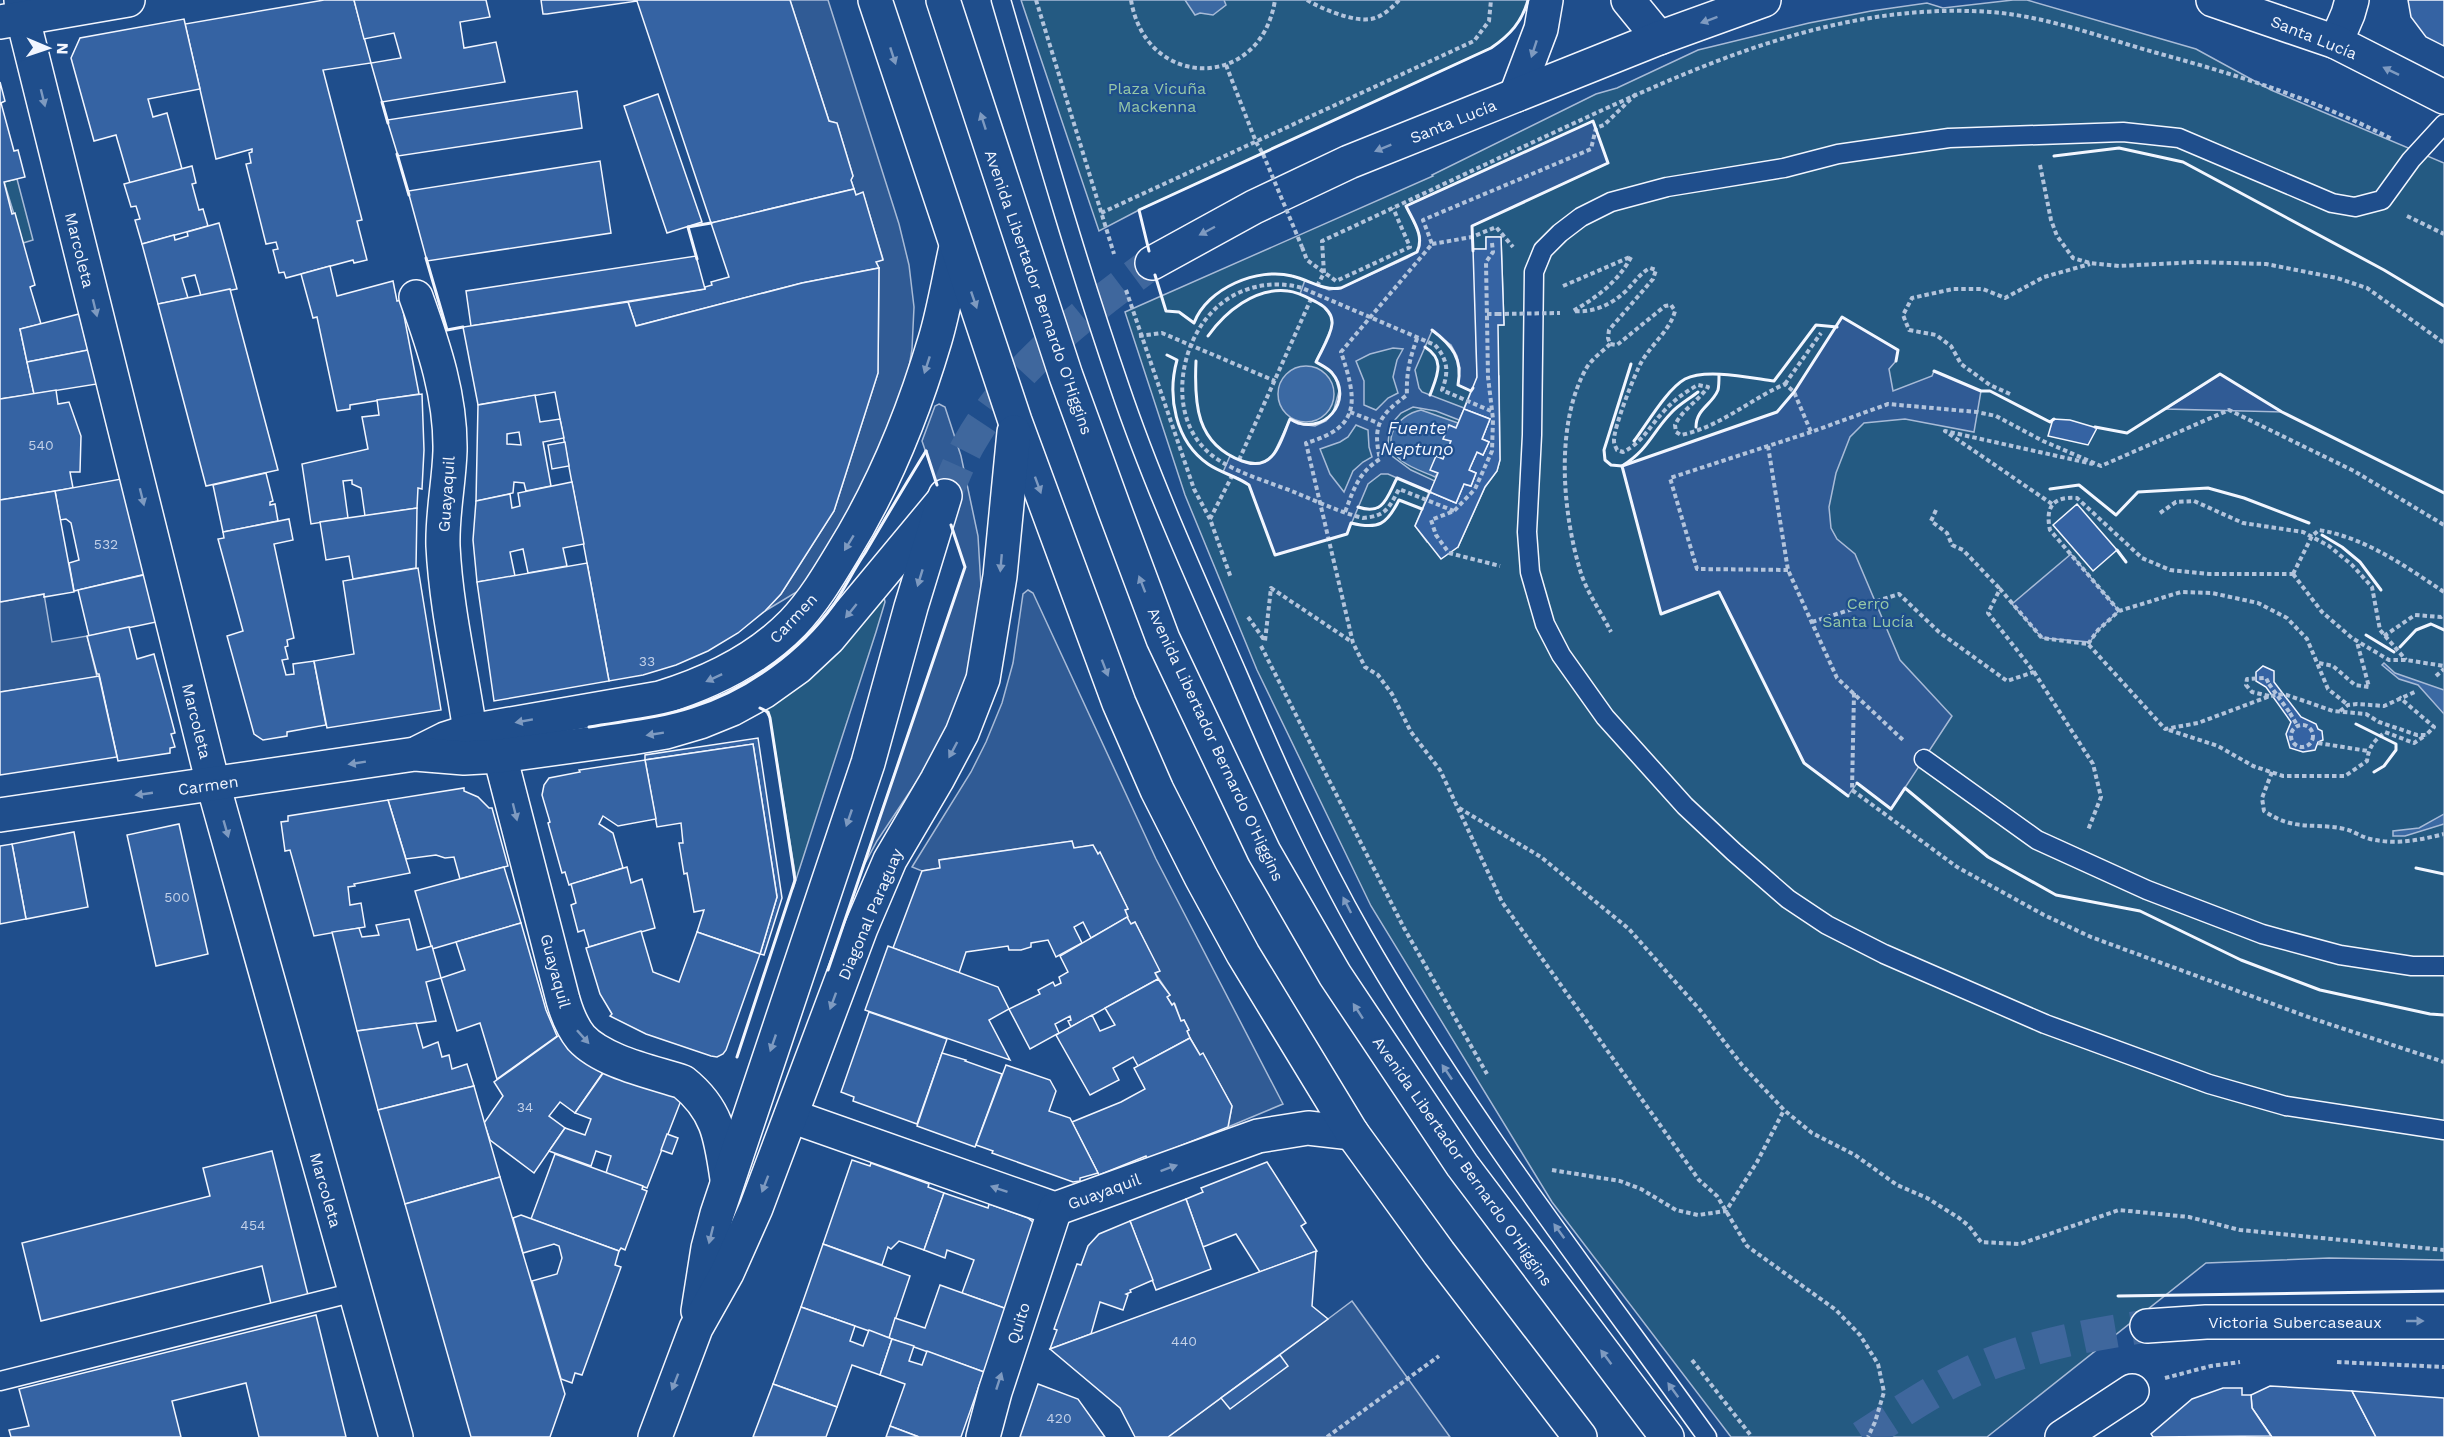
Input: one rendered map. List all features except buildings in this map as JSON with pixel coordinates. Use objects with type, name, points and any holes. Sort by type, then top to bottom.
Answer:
[{"type":"main road","points":[[15,14],[128,0]]},
{"type":"main road","points":[[874,0],[1015,421],[1107,672],[1157,790],[1243,954],[1352,1133],[1406,1208],[1580,1437]]},
{"type":"main road","name":"Avenida Libertador Bernardo O'Higgins","points":[[943,0],[1066,376],[1163,639],[1264,852],[1335,975],[1449,1146],[1532,1260],[1667,1437]]},
{"type":"main road","points":[[1516,95],[1537,40],[1546,0]]},
{"type":"main road","points":[[1628,0],[1659,38]]},
{"type":"main road","name":"Santa Lucía","points":[[1152,263],[1243,213],[1349,162],[1659,38],[1764,0]]},
{"type":"main road","name":"Santa Lucía","points":[[2213,0],[2336,42],[2444,97]]},
{"type":"main road","points":[[2336,42],[2352,0]]},
{"type":"main road","name":"Marcoleta","points":[[15,14],[213,784],[396,1437]]},
{"type":"main road","name":"Carmen","points":[[415,754],[445,739],[470,731],[660,698],[689,689],[744,662],[792,624],[812,600],[854,535],[897,446],[936,337],[956,247]]},
{"type":"main road","name":"Guayaquil","points":[[416,297],[433,345],[444,387],[448,418],[450,451],[443,545],[446,579],[470,731]]},
{"type":"main road","name":"Diagonal Paraguay","points":[[655,1437],[696,1328],[742,1241],[861,927],[890,860],[962,733],[983,679],[1000,576],[1015,421]]},
{"type":"main road","name":"Carmen","points":[[0,816],[415,754],[464,758],[500,756],[666,732],[700,722],[732,709],[763,692],[798,668],[829,638],[944,499]]},
{"type":"main road","name":"Diagonal Paraguay","points":[[696,1328],[708,1248],[727,1179],[868,763],[944,499]]},
{"type":"main road","name":"Guayaquil","points":[[500,756],[570,1020],[582,1038],[598,1051],[683,1082],[694,1090],[713,1115],[719,1131],[727,1179]]},
{"type":"main road","name":"Guayaquil","points":[[791,1116],[1055,1209],[1258,1136],[1308,1128],[1352,1133]]},
{"type":"main road","name":"Quito","points":[[983,1437],[995,1392],[1055,1209]]},
{"type":"main road","name":"Victoria Subercaseaux","points":[[2146,1326],[2205,1322],[2444,1322]]},
{"type":"main road","points":[[2062,1437],[2132,1390]]},
{"type":"lane","points":[[1001,0],[1067,222],[1124,401],[1161,500],[1309,831],[1361,932],[1425,1039],[1478,1119],[1707,1437]]},
{"type":"lane","points":[[2444,124],[2411,160],[2382,200],[2355,207],[2332,203],[2179,138],[2123,132],[1949,138],[1838,154],[1784,168],[1667,187],[1611,202],[1581,217],[1560,233],[1543,250],[1534,272],[1532,435],[1527,532],[1530,572],[1545,624],[1562,655],[1605,717],[1685,806],[1734,852],[1788,899],[1827,925],[1884,954],[2045,1024],[2209,1084],[2286,1106],[2444,1130]]},
{"type":"lane","points":[[1924,759],[2037,840],[2146,890],[2262,934],[2340,955],[2412,966],[2444,966]]},
{"type":"lane","points":[[0,1381],[355,1292]]},
{"type":"path","points":[[1036,0],[1116,261]]},
{"type":"path","points":[[1131,0],[1134,17],[1144,38],[1161,54],[1181,65],[1203,68],[1226,65],[1246,54],[1262,38],[1272,18],[1275,0]]},
{"type":"path","points":[[1307,0],[1329,11],[1371,19],[1386,13],[1399,0]]},
{"type":"path","points":[[1101,213],[1474,41],[1489,21],[1491,0]]},
{"type":"path","points":[[1317,286],[1324,273],[1322,241],[1636,94],[1712,62],[1777,39],[1838,23],[1889,15],[1995,12],[2030,17],[2240,76],[2299,96],[2360,122],[2420,152]]},
{"type":"path","points":[[1226,65],[1256,142],[1307,260],[1336,281],[1410,247],[1393,208]]},
{"type":"path","points":[[1432,244],[1423,220],[1591,149],[1596,128],[1605,124],[1636,94]]},
{"type":"path","points":[[2035,135],[2044,194],[2057,236],[2073,258],[2090,264],[2119,266],[2196,262],[2266,264],[2337,278],[2367,288],[2444,343]]},
{"type":"path","points":[[2382,200],[2418,223],[2444,234]]},
{"type":"path","points":[[1496,227],[1472,237],[1432,244],[1341,352],[1352,386],[1350,412],[1345,422],[1334,433],[1306,443],[1353,642],[1365,667],[1378,675],[1392,694],[1411,732],[1440,770],[1502,902],[1699,1180],[1717,1196],[1747,1246],[1836,1310],[1860,1335],[1878,1364],[1884,1392],[1868,1437]]},
{"type":"path","points":[[1492,243],[1493,252],[1486,262],[1492,451],[1475,489],[1454,511],[1431,520],[1436,535],[1449,553],[1483,563],[1530,572]]},
{"type":"path","points":[[1553,291],[1631,257],[1624,270],[1604,290],[1573,311],[1589,313],[1608,304],[1626,291],[1639,274],[1650,267],[1656,270],[1653,279],[1609,330],[1610,344]]},
{"type":"path","points":[[2010,394],[1990,385],[1960,364],[1951,346],[1936,335],[1910,330],[1903,315],[1912,298],[1953,289],[1983,289],[2004,298],[2044,277],[2090,264]]},
{"type":"path","points":[[1123,282],[1139,336],[1194,489],[1210,519],[1234,587]]},
{"type":"path","points":[[1454,511],[1399,489],[1385,512],[1376,517],[1363,518],[1226,465],[1202,447],[1192,430],[1184,410],[1182,389],[1185,364],[1199,329],[1213,310],[1231,296],[1252,288],[1288,284],[1371,316],[1435,345],[1443,355],[1447,374],[1442,390],[1491,411]]},
{"type":"path","points":[[1239,460],[1311,300]]},
{"type":"path","points":[[1610,344],[1617,345],[1665,306],[1671,305],[1675,311],[1672,323],[1652,347],[1631,384],[1614,441],[1617,450],[1623,452],[1636,446],[1663,412],[1682,394],[1698,385],[1708,387],[1701,398],[1680,415],[1675,425],[1676,432],[1681,435],[1698,432],[1785,384],[1821,333]]},
{"type":"path","points":[[1487,314],[1560,313]]},
{"type":"path","points":[[1139,336],[1162,333],[1275,381]]},
{"type":"path","points":[[1345,512],[1359,479],[1368,467],[1380,459],[1376,442],[1378,423],[1390,408],[1407,395],[1408,360],[1418,336]]},
{"type":"path","points":[[1610,344],[1588,365],[1569,407],[1565,459],[1568,512],[1580,571],[1611,632]]},
{"type":"path","points":[[1785,384],[1794,392],[1811,432]]},
{"type":"path","points":[[1788,570],[1697,569],[1670,478],[1888,404],[1977,412],[1996,416],[2043,441],[2101,466]]},
{"type":"path","points":[[2052,504],[1945,431],[2101,466],[2229,410],[2354,471],[2444,525]]},
{"type":"path","points":[[1350,412],[1378,423]]},
{"type":"path","points":[[1768,446],[1788,570],[1837,678],[1924,759]]},
{"type":"path","points":[[1210,519],[1232,476]]},
{"type":"path","points":[[2119,611],[2050,530],[2047,517],[2052,504],[2064,496],[2077,498],[2142,558],[2170,570],[2208,574],[2293,574]]},
{"type":"path","points":[[2160,513],[2176,502],[2194,501],[2243,523],[2294,530],[2312,536],[2329,546],[2372,587],[2378,625],[2384,636],[2406,660]]},
{"type":"path","points":[[1936,510],[1931,521],[1947,534],[1952,545],[1963,550],[2042,638],[2088,644],[2165,729],[2218,746],[2253,766],[2283,776],[2345,776],[2367,760],[2373,741],[2385,732],[2414,743],[2434,727],[2399,697]]},
{"type":"path","points":[[2293,574],[2312,536],[2319,530],[2387,554],[2444,592]]},
{"type":"path","points":[[2293,574],[2322,612],[2357,641],[2389,660],[2406,660],[2444,668]]},
{"type":"path","points":[[1353,642],[1271,588],[1265,641],[1242,610],[1404,928],[1490,1078]]},
{"type":"path","points":[[2000,589],[1988,613],[2034,672],[2093,764],[2101,797],[2078,859]]},
{"type":"path","points":[[2088,644],[2098,630],[2119,611],[2181,592],[2212,593],[2258,603],[2287,618],[2307,639],[2319,662],[2328,689],[2336,698],[2348,705],[2384,706],[2399,697],[2417,691]]},
{"type":"path","points":[[1812,622],[1899,594],[1939,633],[2007,681],[2034,672]]},
{"type":"path","points":[[2384,636],[2415,615],[2441,617],[2444,615]]},
{"type":"path","points":[[2319,662],[2333,666],[2355,685],[2369,687],[2357,641]]},
{"type":"path","points":[[2436,676],[2444,668]]},
{"type":"path","points":[[2270,696],[2252,692],[2246,685],[2247,679],[2266,678],[2297,725]]},
{"type":"path","points":[[1854,693],[1852,790],[1957,867],[2044,915],[2091,937],[2311,1018],[2444,1062]]},
{"type":"path","points":[[2165,729],[2198,723],[2270,696],[2284,694],[2339,712],[2366,714],[2379,722],[2416,735],[2426,735]]},
{"type":"path","points":[[2339,712],[2348,705]]},
{"type":"path","points":[[2297,725],[2306,725],[2313,730],[2314,738],[2308,747],[2302,748],[2295,744],[2291,737],[2292,729],[2297,725]]},
{"type":"path","points":[[2318,743],[2368,751]]},
{"type":"path","points":[[2272,772],[2262,798],[2264,811],[2294,826],[2346,829],[2368,839],[2380,841],[2407,842],[2444,834]]},
{"type":"path","points":[[1458,808],[1540,857],[1629,929],[1700,1010],[1742,1065],[1784,1110],[1812,1133],[1855,1155],[1897,1185],[1927,1198],[1959,1218],[1982,1242],[2020,1244],[2119,1210],[2189,1217],[2240,1230],[2444,1250]]},
{"type":"path","points":[[1542,1169],[1620,1181],[1641,1189],[1676,1210],[1698,1215],[1726,1210],[1757,1162],[1784,1110]]},
{"type":"path","points":[[1687,1354],[1752,1437]]},
{"type":"path","points":[[1327,1437],[1439,1356]]},
{"type":"path","points":[[2132,1390],[2171,1376],[2211,1366],[2242,1362]]},
{"type":"path","points":[[2330,1362],[2444,1367]]},
{"type":"green space","name":"Plaza Vicuña Mackenna","points":[[1021,0],[1528,0],[1514,27],[1491,48],[1139,210],[1099,231]]},
{"type":"green space","name":"Cerro Santa Lucía","points":[[2027,0],[2196,49],[2271,90],[2444,163],[2444,1260],[2329,1258],[2206,1263],[1987,1437],[1731,1437],[1552,1202],[1371,906],[1257,670],[1185,495],[1125,312],[1433,176],[1596,94],[1617,88],[1698,50],[1809,23],[1871,11],[1927,3],[1943,8]]},
{"type":"green space","points":[[17,179],[33,240],[23,243],[4,182]]},
{"type":"green space","points":[[884,597],[885,602],[876,632],[793,889],[795,873],[770,718],[764,709]]},
{"type":"shaded area","points":[[790,0],[828,0],[899,224],[909,265],[914,307],[912,349],[905,391],[857,500],[800,590],[765,611],[781,594],[834,511],[878,373],[879,268],[876,262],[883,259],[863,193],[856,195],[851,180],[853,176],[837,123],[829,121]]},
{"type":"shaded area","points":[[1593,121],[1608,163],[1472,226],[1473,249],[1486,249],[1486,237],[1501,237],[1504,325],[1476,325],[1477,377],[1499,376],[1500,460],[1497,471],[1485,487],[1458,547],[1444,528],[1427,542],[1415,526],[1429,492],[1388,474],[1381,474],[1368,484],[1347,534],[1275,555],[1249,485],[1223,472],[1230,456],[1247,463],[1265,462],[1273,455],[1290,419],[1298,424],[1315,426],[1326,421],[1333,413],[1339,391],[1336,380],[1332,372],[1316,362],[1332,326],[1332,318],[1322,305],[1300,294],[1305,280],[1329,290],[1341,288],[1417,252],[1420,236],[1406,206]],"holes":[[[1432,331],[1451,345],[1457,356],[1460,368],[1458,385],[1471,391],[1464,408],[1422,392],[1415,370]],[[1393,348],[1403,349],[1397,360],[1393,377],[1398,393],[1388,398],[1376,410],[1364,405],[1364,381],[1356,361],[1370,354]],[[1413,407],[1436,411],[1459,420],[1464,409],[1456,503],[1430,492],[1435,481],[1411,470],[1392,456],[1388,444],[1389,434],[1394,421],[1401,413]],[[1356,425],[1368,430],[1372,457],[1353,471],[1344,492],[1330,474],[1320,449],[1348,437]]]},
{"type":"shaded area","points":[[1842,317],[1898,350],[1896,361],[1889,369],[1893,391],[1932,376],[1934,371],[1981,391],[1974,432],[1905,419],[1864,423],[1850,437],[1836,473],[1829,507],[1831,528],[1837,539],[1855,554],[1900,660],[1952,716],[1891,809],[1857,783],[1848,796],[1804,763],[1719,592],[1661,614],[1622,466],[1777,412],[1794,392]]},
{"type":"shaded area","points":[[2220,374],[2282,412],[2166,409]]},
{"type":"shaded area","points":[[939,404],[945,407],[961,456],[978,536],[981,587],[977,626],[970,663],[959,700],[943,737],[923,772],[877,841],[862,869],[965,567],[922,441],[935,406]]},
{"type":"shaded area","points":[[2071,554],[2119,611],[2098,630],[2090,642],[2042,638],[2012,604]]},
{"type":"shaded area","points":[[1028,590],[1033,593],[1156,859],[1283,1104],[1228,1127],[1232,1106],[1203,1054],[1200,1055],[1190,1038],[1187,1031],[1189,1030],[1184,1020],[1181,1021],[1175,1004],[1172,1005],[1167,997],[1170,995],[1155,973],[1159,971],[1135,922],[1131,924],[1127,917],[1125,910],[1128,909],[1100,853],[1098,854],[1093,845],[1074,848],[1072,841],[939,860],[940,868],[922,871],[912,867],[971,772],[986,742],[1002,703],[1013,663],[1023,594]]},
{"type":"shaded area","points":[[44,594],[52,642],[87,636],[97,677],[0,692],[0,602]]},
{"type":"shaded area","points":[[1352,1301],[1450,1437],[1168,1437],[1328,1319]]},
{"type":"water","points":[[1185,0],[1224,0],[1226,5],[1213,15],[1200,13],[1195,15]]},
{"type":"water","points":[[1306,366],[1317,368],[1326,374],[1332,383],[1334,394],[1332,405],[1326,414],[1317,420],[1306,422],[1295,420],[1286,414],[1280,405],[1278,394],[1280,383],[1286,374],[1295,368]]},
{"type":"water","name":"Fuente Neptuno","points":[[1421,410],[1458,423],[1456,428],[1449,425],[1444,439],[1451,441],[1443,459],[1436,457],[1431,470],[1438,473],[1435,477],[1402,461],[1391,446],[1393,430],[1398,423],[1412,413]]},
{"type":"water","points":[[2384,663],[2395,673],[2444,690],[2444,714],[2418,685],[2399,679],[2382,665]]},
{"type":"water","points":[[2444,814],[2444,824],[2405,836],[2393,836],[2393,831],[2419,828]]},
{"type":"tunnel","points":[[945,496],[970,442],[1007,389],[1029,365],[1076,322],[1152,263]]},
{"type":"tunnel","points":[[1862,1437],[1944,1386],[1994,1362],[2058,1342],[2147,1326]]},
{"type":"wall","points":[[1149,251],[1139,210],[1491,48],[1514,27],[1528,0]]},
{"type":"wall","points":[[382,102],[388,123]]},
{"type":"wall","points":[[1155,275],[1166,311],[1179,312],[1194,323],[1210,300],[1222,290],[1249,278],[1279,274],[1328,288],[1341,288],[1417,252],[1419,234],[1406,206],[1593,121],[1608,163],[1472,226],[1473,251]]},
{"type":"wall","points":[[2054,156],[2119,148],[2183,162],[2384,270],[2444,306]]},
{"type":"wall","points":[[397,154],[409,195]]},
{"type":"wall","points":[[697,259],[688,227],[711,223]]},
{"type":"wall","points":[[426,258],[447,330],[463,327]]},
{"type":"wall","points":[[1196,361],[1196,392],[1201,421],[1215,444],[1227,454],[1242,461],[1254,464],[1269,459],[1280,444],[1290,419],[1302,424],[1314,424],[1332,414],[1338,405],[1340,394],[1338,384],[1330,371],[1316,362],[1332,324],[1328,312],[1318,303],[1292,292],[1264,293],[1232,310],[1208,336]]},
{"type":"wall","points":[[1848,796],[1804,763],[1719,592],[1661,614],[1622,466],[1777,412],[1794,392],[1842,317],[1898,350],[1896,361]]},
{"type":"wall","points":[[1634,441],[1664,399],[1685,379],[1716,374],[1774,381],[1816,325],[1837,327]]},
{"type":"wall","points":[[1432,330],[1454,353],[1459,368],[1458,385],[1471,391],[1473,388]]},
{"type":"wall","points":[[1425,347],[1432,352],[1438,363],[1437,375],[1430,395]]},
{"type":"wall","points":[[1167,355],[1177,360],[1173,388],[1174,403],[1176,417],[1188,443],[1208,464],[1249,485],[1275,555],[1347,534],[1351,523],[1369,526],[1381,523],[1390,515],[1399,500],[1422,509]]},
{"type":"wall","points":[[1631,364],[1604,450],[1605,460],[1611,465],[1622,466],[1631,460],[1674,410],[1698,392]]},
{"type":"wall","points":[[1934,371],[1981,391],[1990,391],[2050,422],[2054,419]]},
{"type":"wall","points":[[2095,427],[2127,433],[2220,374],[2282,412],[2444,493]]},
{"type":"wall","points":[[1696,427],[1701,411],[1718,390],[1719,375]]},
{"type":"wall","points":[[926,451],[937,485]]},
{"type":"wall","points":[[589,727],[667,714],[712,700],[752,679],[789,653],[834,604],[926,451]]},
{"type":"wall","points":[[1358,507],[1367,509],[1379,507],[1384,503],[1397,478],[1430,492]]},
{"type":"wall","points":[[2050,489],[2079,485],[2116,515],[2138,492],[2208,488],[2244,498],[2309,523]]},
{"type":"wall","points":[[828,970],[965,567],[951,525]]},
{"type":"wall","points":[[2322,535],[2342,547],[2360,562],[2381,590]]},
{"type":"wall","points":[[2117,550],[2126,562]]},
{"type":"wall","points":[[2400,647],[2416,630],[2431,624],[2444,630]]},
{"type":"wall","points":[[2366,635],[2394,652]]},
{"type":"wall","points":[[737,1057],[795,880],[770,718],[768,712],[760,708]]},
{"type":"wall","points":[[2356,724],[2396,744],[2396,750],[2384,766],[2374,772]]},
{"type":"wall","points":[[1857,783],[1891,809],[1905,788],[1988,857],[2056,895],[2140,911],[2241,960],[2320,990],[2444,1015]]},
{"type":"wall","points":[[2416,868],[2444,874]]},
{"type":"wall","points":[[2118,1296],[2444,1291]]}]
